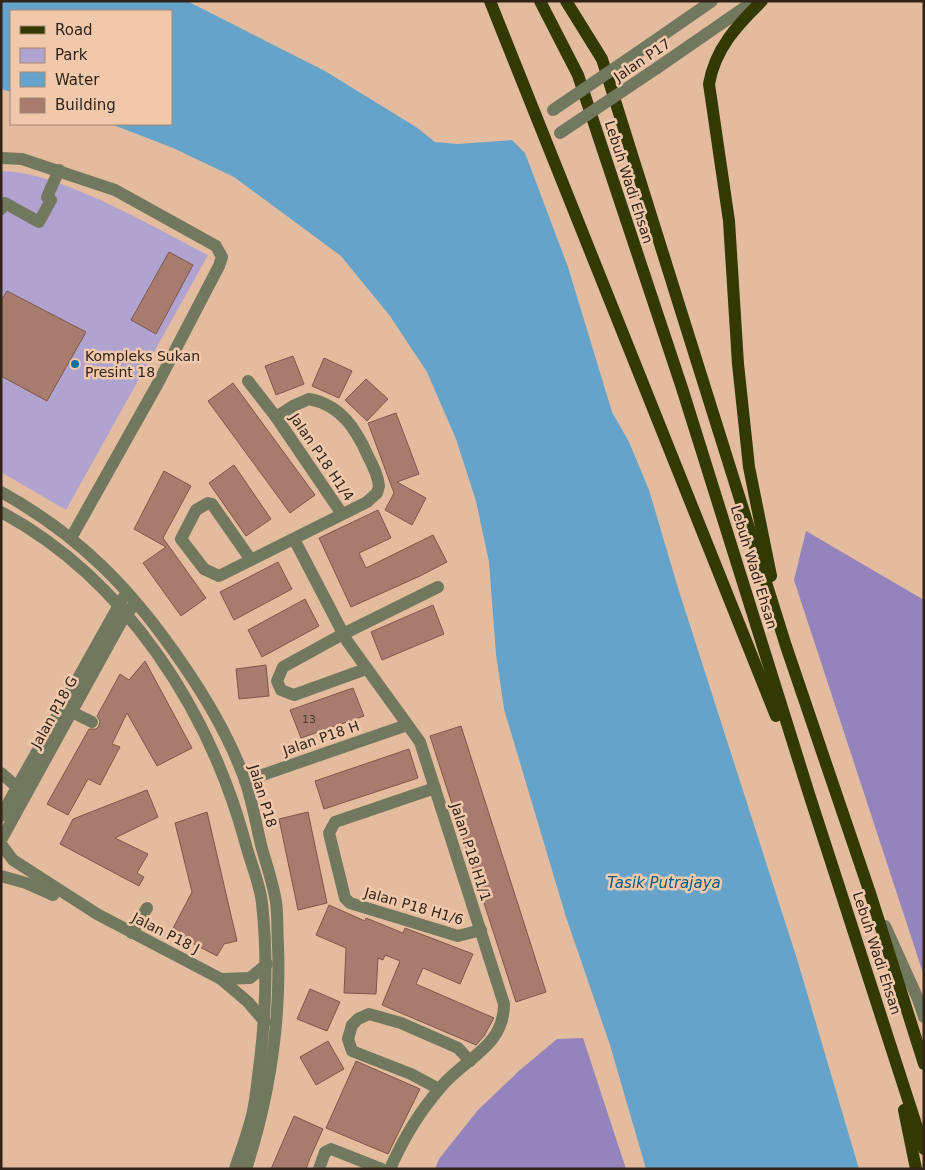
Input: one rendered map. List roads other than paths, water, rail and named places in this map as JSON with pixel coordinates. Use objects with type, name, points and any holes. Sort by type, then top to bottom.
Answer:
[{"type":"main road","name":"Lebuh Wadi Ehsan","points":[[540,1],[581,84],[682,388],[810,797],[924,1149]]},
{"type":"main road","name":"Lebuh Wadi Ehsan","points":[[566,1],[602,59],[786,646],[872,896],[924,1064]]},
{"type":"main road","points":[[762,1],[738,24],[718,54],[712,68],[709,84],[729,221],[738,364],[749,466],[786,646]]},
{"type":"main road","points":[[491,4],[810,797]]},
{"type":"main road","points":[[890,1043],[916,1169]]},
{"type":"street","name":"Jalan P17","points":[[538,120],[712,1]]},
{"type":"street","name":"Jalan P17","points":[[547,144],[754,1]]},
{"type":"street","points":[[1,158],[22,159],[115,190],[216,246],[222,257],[157,385],[71,538]]},
{"type":"street","points":[[1,209],[5,203],[39,222],[59,170]]},
{"type":"street","name":"Jalan P18 H1/4","points":[[248,381],[276,417],[342,514]]},
{"type":"street","name":"Jalan P18 H1/4","points":[[251,560],[212,504],[208,503],[200,506],[182,539],[204,569],[219,576],[294,539],[372,498],[379,486],[379,479],[359,434],[347,418],[313,400],[304,400],[276,417]]},
{"type":"street","name":"Jalan P18","points":[[1,492],[48,520],[71,538],[132,596],[156,624],[200,688],[220,724],[245,781],[276,901],[279,982],[278,1022],[271,1077],[260,1125],[246,1169]]},
{"type":"street","name":"Jalan P18","points":[[1,512],[68,556],[123,608],[168,671],[197,721],[234,799],[262,901],[267,964],[265,1022],[253,1110],[235,1169]]},
{"type":"street","name":"Jalan P18 H1/1","points":[[294,539],[343,634],[366,669],[382,688],[420,742],[503,999],[503,1018],[492,1042],[439,1089],[416,1118],[390,1169]]},
{"type":"street","points":[[366,669],[294,695],[281,690],[277,681],[283,668],[343,634],[438,587]]},
{"type":"street","name":"Jalan P18 G","points":[[1,840],[67,709],[123,608],[132,596]]},
{"type":"street","points":[[67,709],[92,722]]},
{"type":"street","name":"Jalan P18 G","points":[[1,816],[67,709]]},
{"type":"street","name":"Jalan P18 H","points":[[245,781],[407,725]]},
{"type":"street","points":[[1,773],[18,788]]},
{"type":"street","name":"Jalan P18 H1/6","points":[[435,788],[335,822],[330,827],[329,832],[345,898],[350,903],[458,936],[481,930]]},
{"type":"street","name":"Jalan P18 J","points":[[1,844],[12,860],[97,914],[221,979],[248,1002],[265,1022]]},
{"type":"street","name":"Jalan P18 J","points":[[1,876],[26,883],[97,914]]},
{"type":"street","points":[[872,896],[924,1016]]},
{"type":"street","points":[[132,933],[147,908]]},
{"type":"street","name":"Jalan P18 J","points":[[221,979],[250,978],[267,964]]},
{"type":"street","points":[[439,1089],[411,1074],[352,1051],[348,1039],[352,1025],[358,1018],[369,1014],[401,1023],[458,1048],[470,1061]]},
{"type":"street","points":[[319,1169],[324,1152],[331,1149],[382,1169]]},
{"type":"water","name":"Tasik Putrajaya","points":[[1,1],[187,1],[325,71],[416,127],[435,142],[458,144],[512,140],[525,153],[568,267],[612,412],[629,442],[649,490],[678,588],[797,959],[859,1169],[646,1169],[610,1045],[566,917],[504,709],[496,654],[489,562],[476,501],[456,439],[427,372],[390,316],[341,256],[234,177],[173,148],[114,125],[172,125],[172,10],[10,10],[10,92],[1,89]]},
{"type":"place","name":"Kompleks Sukan Presint 18","points":[[75,364]]}]
